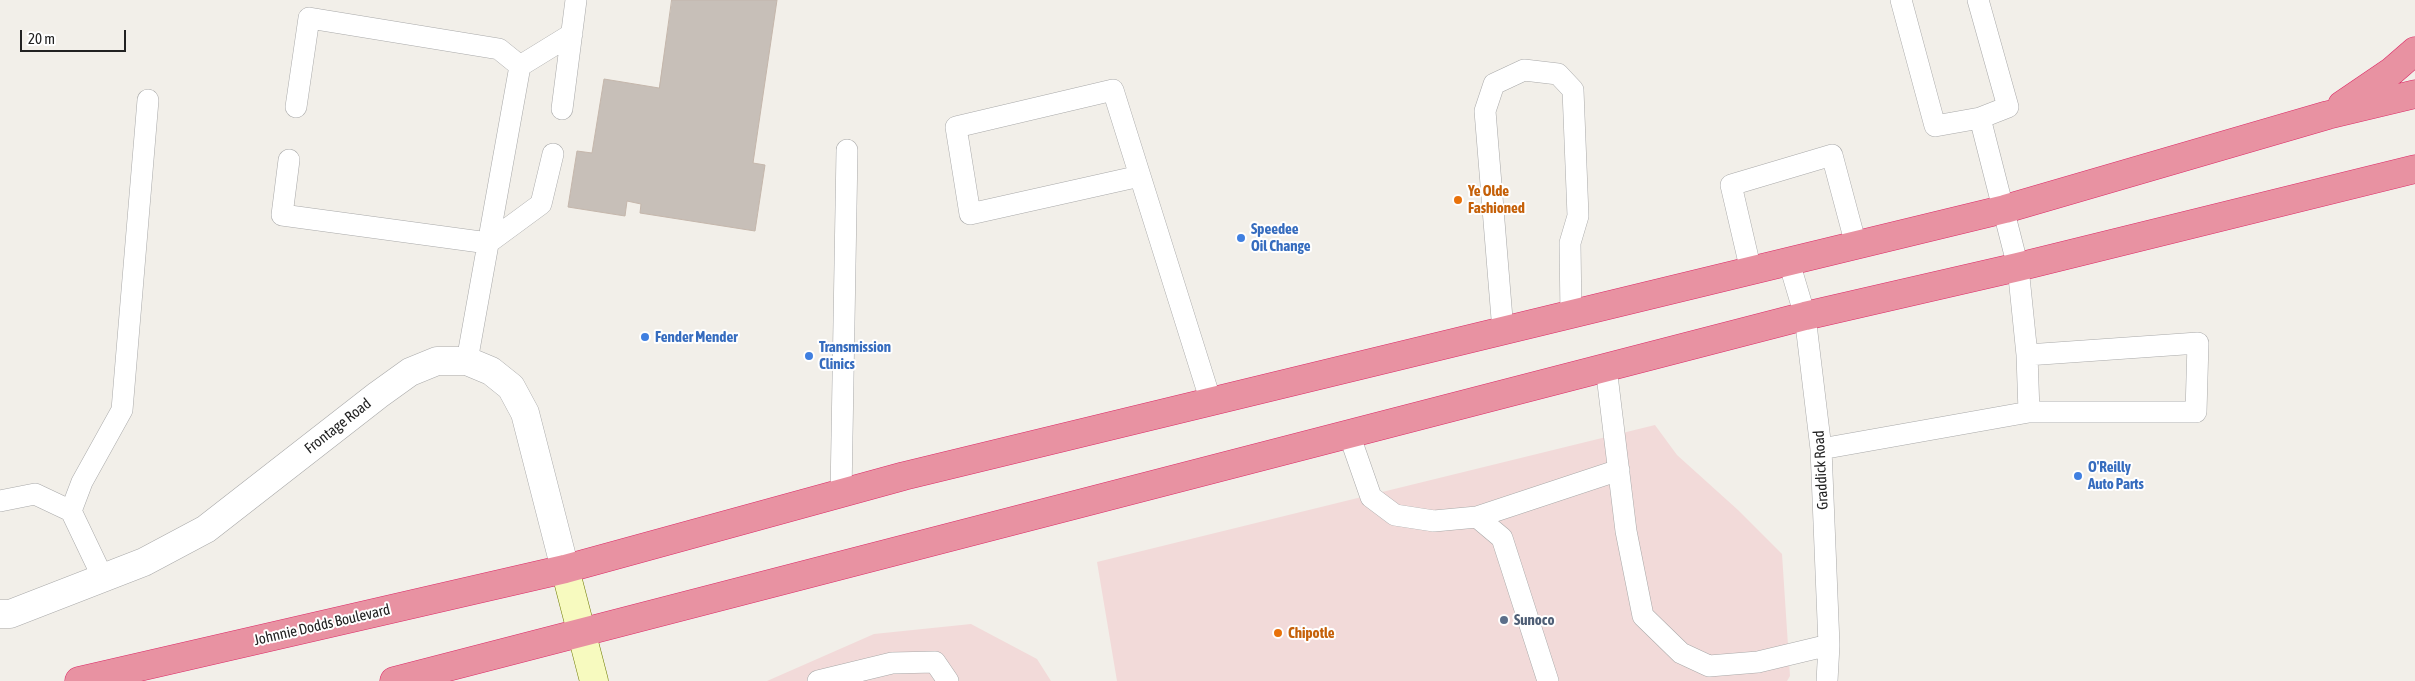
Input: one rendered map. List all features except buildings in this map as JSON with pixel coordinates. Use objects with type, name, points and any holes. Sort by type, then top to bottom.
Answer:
[{"type":"highway","points":[[2328,115],[2392,71],[2415,51]]},
{"type":"highway","name":"Johnnie Dodds Boulevard","points":[[79,681],[566,569],[904,476],[2004,209],[2328,115],[2415,94]]},
{"type":"highway","points":[[394,681],[1805,316],[2018,267],[2415,169]]},
{"type":"street","name":"Frontage Road","points":[[0,614],[10,614],[144,562],[206,530],[378,395],[410,372],[438,361],[467,361],[491,371],[511,387],[525,414],[566,569]]},
{"type":"street","points":[[566,569],[594,681]]},
{"type":"lane","points":[[562,109],[576,0]]},
{"type":"lane","points":[[1901,0],[1936,126],[1980,118],[2008,107],[1978,0]]},
{"type":"lane","points":[[296,107],[309,18],[499,49],[520,66]]},
{"type":"lane","points":[[467,361],[520,66],[572,34]]},
{"type":"lane","points":[[1503,331],[1485,111],[1494,84],[1524,70],[1558,74],[1573,90],[1578,216],[1570,243],[1571,315]]},
{"type":"lane","points":[[1140,176],[970,214],[956,127],[1113,90],[1211,402]]},
{"type":"lane","points":[[71,511],[82,482],[122,410],[148,100]]},
{"type":"lane","points":[[1980,118],[2018,267],[2027,355],[2029,412]]},
{"type":"lane","points":[[841,494],[847,150]]},
{"type":"lane","points":[[289,160],[282,215],[488,243],[540,204],[553,154]]},
{"type":"lane","points":[[1751,271],[1730,184],[1832,155],[1856,245]]},
{"type":"lane","name":"Graddick Road","points":[[1789,262],[1805,316],[1821,449],[1828,645],[1827,681]]},
{"type":"lane","points":[[1821,449],[2029,412],[2196,412],[2198,343],[2027,355]]},
{"type":"lane","points":[[1606,367],[1626,531],[1643,616],[1702,674],[1828,645]]},
{"type":"lane","points":[[1350,434],[1371,497],[1395,515],[1434,522],[1477,517],[1619,470]]},
{"type":"lane","points":[[0,501],[35,494],[71,511],[103,578]]},
{"type":"lane","points":[[1477,517],[1502,538],[1548,681]]},
{"type":"lane","points":[[818,681],[892,663],[935,662],[948,681]]},
{"type":"shaded area","points":[[1655,425],[1677,455],[1738,510],[1782,554],[1790,676],[1787,681],[1117,681],[1097,562]]},
{"type":"shaded area","points":[[971,624],[1037,659],[1051,681],[767,681],[874,634]]},
{"type":"place","name":"Ye Olde Fashioned","points":[[1458,200]]},
{"type":"place","name":"Speedee Oil Change","points":[[1241,238]]},
{"type":"place","name":"Fender Mender","points":[[645,337]]},
{"type":"place","name":"Transmission Clinics","points":[[809,356]]},
{"type":"place","name":"O'Reilly Auto Parts","points":[[2078,476]]},
{"type":"place","name":"Sunoco","points":[[1504,620]]},
{"type":"place","name":"Chipotle","points":[[1278,633]]}]
